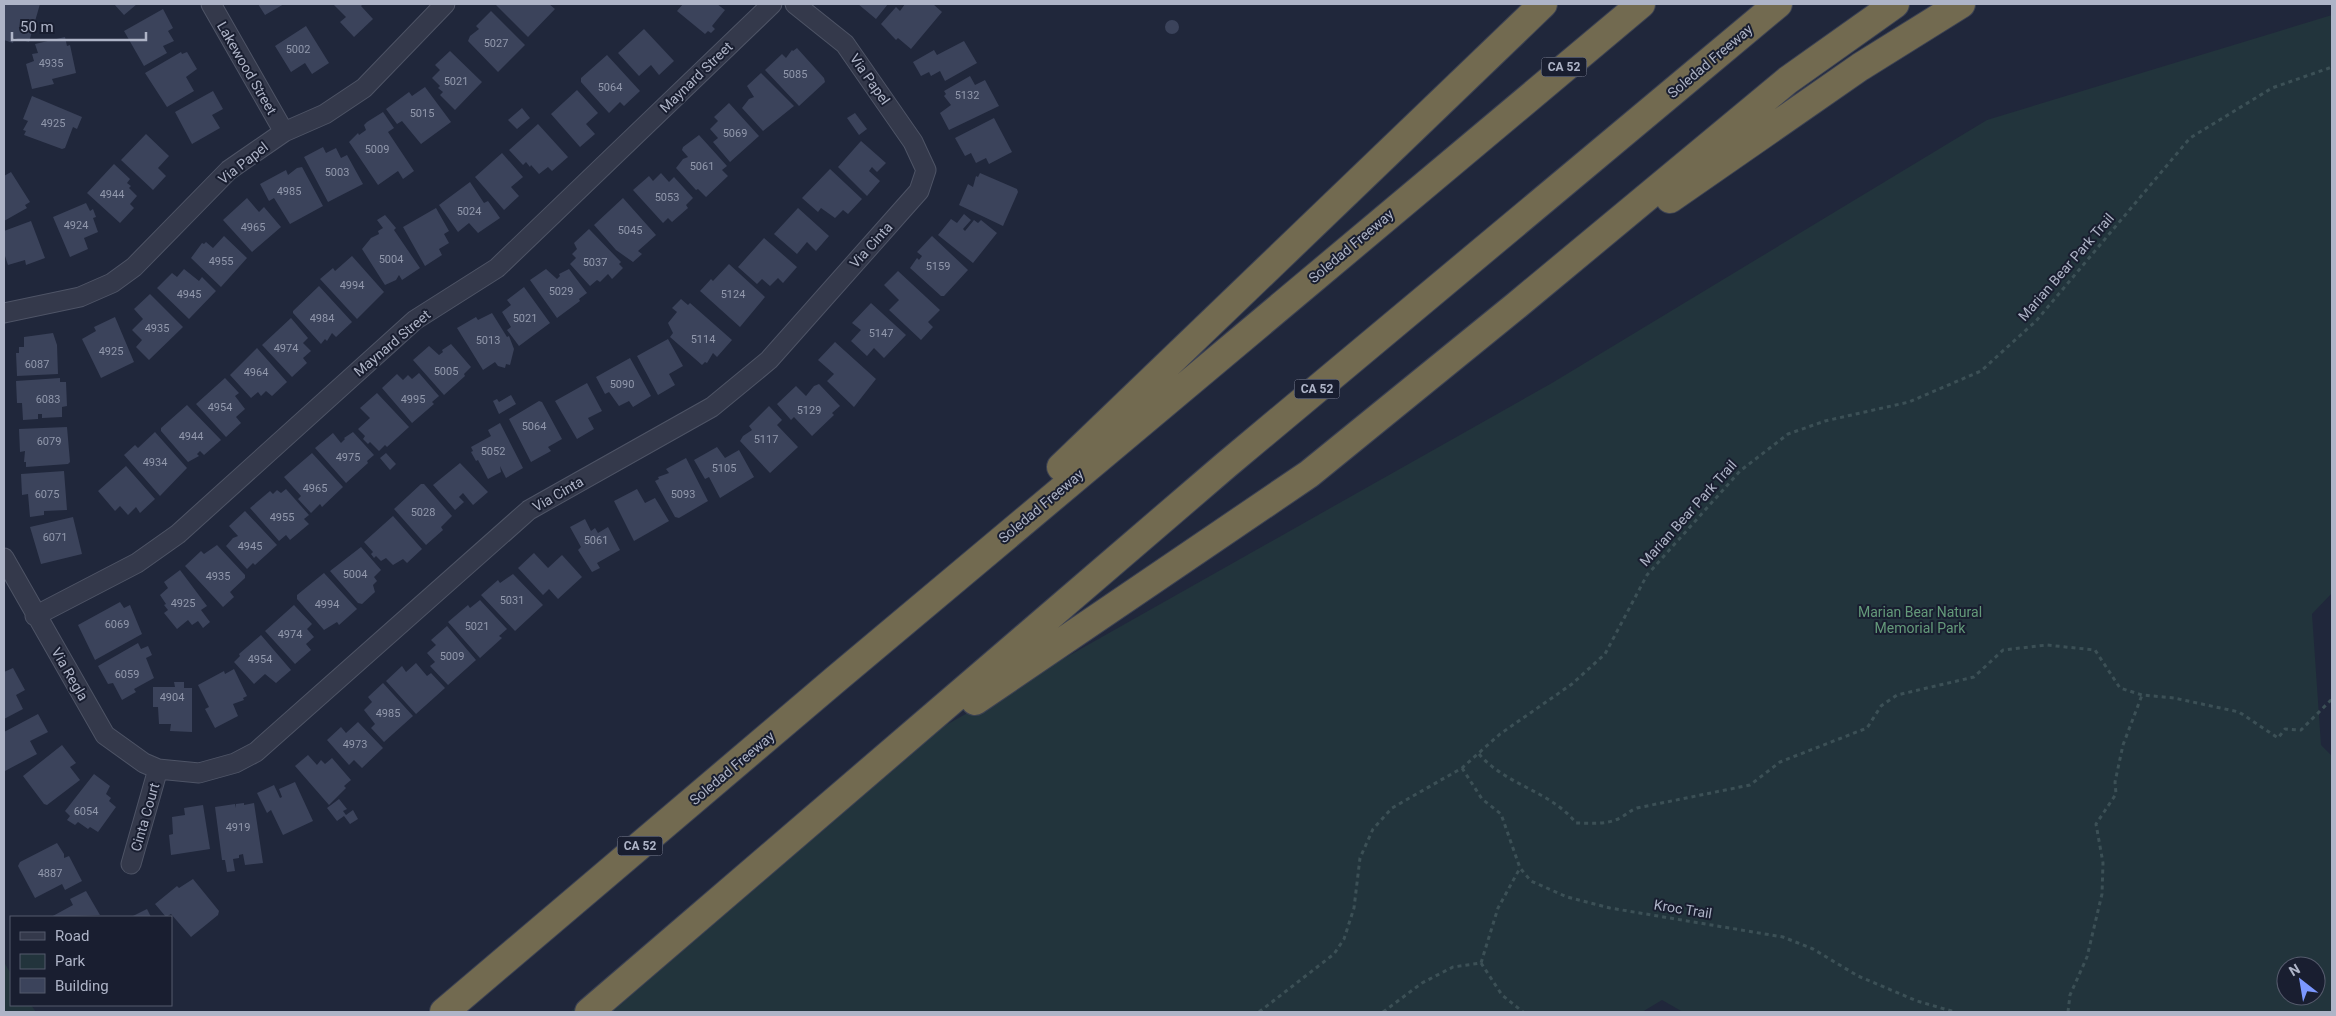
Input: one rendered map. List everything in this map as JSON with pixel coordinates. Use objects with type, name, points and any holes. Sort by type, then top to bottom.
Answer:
[{"type":"highway","points":[[836,679],[1082,447],[1543,4]]},
{"type":"highway","points":[[1488,130],[1625,4]]},
{"type":"highway","name":"Soledad Freeway","points":[[444,1012],[836,679],[1488,130],[1641,4]]},
{"type":"highway","name":"Soledad Freeway","points":[[589,1012],[1226,465],[1778,4]]},
{"type":"highway","points":[[860,780],[1308,474],[1517,305],[1788,80],[1895,4]]},
{"type":"highway","points":[[1517,305],[1860,67],[1962,4]]},
{"type":"street","name":"Lakewood Street","points":[[211,4],[284,132]]},
{"type":"street","name":"Via Papel","points":[[4,313],[80,297],[112,283],[134,267],[229,170],[284,132],[325,114],[364,88],[445,4]]},
{"type":"street","name":"Maynard Street","points":[[36,616],[137,562],[178,534],[415,320],[497,268],[772,4]]},
{"type":"street","name":"Via Papel","points":[[796,4],[845,44],[913,142],[926,170]]},
{"type":"street","name":"Via Cinta","points":[[158,769],[199,773],[236,763],[256,752],[529,510],[712,407],[769,360],[919,192],[926,170]]},
{"type":"street","name":"Via Regla","points":[[4,558],[105,735],[144,763],[158,769]]},
{"type":"street","name":"Cinta Court","points":[[131,864],[158,769]]},
{"type":"path","name":"Marian Bear Park Trail","points":[[1259,1012],[1334,954],[1344,939],[1354,908],[1360,858],[1372,829],[1392,808],[1462,768],[1500,734],[1572,684],[1605,654],[1647,575],[1740,470],[1788,434],[1825,421],[1909,402],[1982,371],[2036,321],[2190,138],[2272,88],[2332,67]]},
{"type":"path","points":[[1479,754],[1491,768],[1567,811],[1576,823],[1604,823],[1622,818],[1627,811],[1637,808],[1750,785],[1780,762],[1867,728],[1880,706],[1897,695],[1974,677],[2003,650],[2047,646],[2095,650],[2120,688],[2142,695],[2174,698],[2239,712],[2278,738],[2285,729],[2301,730],[2332,699]]},
{"type":"path","points":[[2068,1012],[2070,995],[2087,957],[2102,894],[2103,863],[2096,824],[2116,794],[2115,782],[2123,745],[2142,695]]},
{"type":"path","name":"Kroc Trail","points":[[1462,768],[1482,799],[1501,814],[1520,868],[1533,882],[1567,897],[1610,908],[1783,937],[1813,949],[1858,976],[1917,1001],[1955,1012]]},
{"type":"path","points":[[1481,963],[1498,908],[1520,868]]},
{"type":"path","points":[[1383,1012],[1430,979],[1453,967],[1481,963]]},
{"type":"path","points":[[1481,963],[1502,995],[1523,1012]]},
{"type":"green space","name":"Marian Bear Natural Memorial Park","points":[[2332,15],[2332,593],[2312,614],[2321,745],[2332,756],[2332,1012],[1683,1012],[1662,1000],[1642,1012],[570,1012],[861,773],[1552,383],[1987,120]]},
{"type":"green space","points":[[4,962],[10,972],[10,1006],[32,1006],[36,1012],[4,1012]]},
{"type":"building","points":[[4,4],[40,4],[29,42],[14,38],[13,43],[4,40]]},
{"type":"building","points":[[114,4],[137,4],[124,15]]},
{"type":"building","points":[[258,4],[284,4],[265,15]]},
{"type":"building","points":[[333,4],[363,4],[361,6],[373,19],[354,37],[340,22],[346,17]]},
{"type":"building","points":[[497,4],[549,4],[555,9],[528,37]]},
{"type":"building","points":[[683,4],[717,4],[725,10],[712,26],[715,29],[711,33],[708,31],[705,34],[677,11]]},
{"type":"building","points":[[858,4],[888,4],[876,19]]},
{"type":"building","points":[[905,4],[933,4],[942,12],[911,49],[898,38],[896,40],[881,24],[896,7],[900,11]]},
{"type":"building","points":[[163,9],[173,28],[168,31],[174,41],[163,46],[167,53],[144,66],[124,31]]},
{"type":"building","points":[[491,11],[525,45],[498,72],[468,41],[470,36],[479,29],[476,26]]},
{"type":"building","points":[[1172,20],[1177,22],[1179,27],[1177,32],[1172,34],[1167,32],[1165,27],[1167,22]]},
{"type":"building","points":[[306,26],[329,63],[312,74],[305,63],[291,72],[275,46]]},
{"type":"building","points":[[644,29],[674,61],[659,75],[651,65],[639,76],[618,53]]},
{"type":"building","points":[[65,37],[67,46],[70,45],[76,73],[52,79],[54,84],[32,89],[26,64],[34,61],[32,54],[38,53],[35,44]]},
{"type":"building","points":[[964,41],[977,63],[945,81],[940,71],[931,76],[929,72],[921,76],[913,62],[934,50],[937,55]]},
{"type":"building","points":[[797,48],[824,78],[825,82],[799,106],[765,70],[782,54],[786,58],[792,50]]},
{"type":"building","points":[[450,51],[482,82],[455,110],[440,95],[443,92],[432,78],[440,70],[435,65]]},
{"type":"building","points":[[181,52],[182,54],[187,52],[197,69],[186,77],[194,91],[167,107],[145,73]]},
{"type":"building","points":[[607,55],[640,91],[624,106],[620,102],[609,113],[581,82],[581,78]]},
{"type":"building","points":[[761,73],[794,106],[763,131],[742,108],[749,99],[754,97],[747,86]]},
{"type":"building","points":[[970,76],[975,85],[985,80],[999,106],[949,130],[940,113],[951,105],[944,96],[946,94],[944,91]]},
{"type":"building","points":[[425,87],[451,122],[421,144],[402,121],[397,124],[386,109],[409,92],[412,96]]},
{"type":"building","points":[[577,90],[598,113],[586,124],[595,134],[580,147],[551,114]]},
{"type":"building","points":[[213,91],[223,109],[212,115],[220,128],[192,144],[175,112]]},
{"type":"building","points":[[32,96],[82,117],[77,129],[73,127],[65,148],[62,149],[24,135],[26,131],[23,130],[28,121],[23,119]]},
{"type":"building","points":[[729,103],[759,136],[730,162],[713,142],[718,138],[710,129],[718,121],[714,117]]},
{"type":"building","points":[[522,108],[530,118],[517,129],[508,120]]},
{"type":"building","points":[[383,112],[394,128],[388,132],[414,171],[403,179],[398,171],[378,185],[349,142],[358,133],[359,135],[366,130],[364,125],[367,122]]},
{"type":"building","points":[[855,113],[867,129],[859,135],[847,118]]},
{"type":"building","points":[[994,118],[1012,152],[989,164],[986,158],[976,163],[971,153],[965,156],[955,138]]},
{"type":"building","points":[[538,124],[568,157],[552,171],[548,167],[539,174],[526,162],[523,165],[509,150]]},
{"type":"building","points":[[146,134],[169,156],[158,168],[166,176],[153,190],[121,160]]},
{"type":"building","points":[[699,135],[727,166],[722,170],[728,176],[706,197],[698,189],[696,190],[676,168],[683,159],[688,157],[682,150],[683,147]]},
{"type":"building","points":[[861,141],[886,163],[877,172],[872,167],[869,171],[880,181],[867,196],[838,167]]},
{"type":"building","points":[[323,147],[326,153],[336,148],[341,158],[347,155],[363,184],[328,202],[304,157]]},
{"type":"building","points":[[502,153],[523,177],[511,187],[519,196],[504,210],[475,177]]},
{"type":"building","points":[[114,164],[130,179],[127,183],[131,186],[129,188],[137,196],[130,204],[134,208],[120,223],[87,193]]},
{"type":"building","points":[[302,167],[323,206],[290,224],[274,198],[269,201],[260,184],[286,170],[288,175],[297,168]]},
{"type":"building","points":[[830,169],[862,199],[848,214],[843,210],[835,218],[821,208],[818,212],[802,198]]},
{"type":"building","points":[[11,172],[30,202],[25,205],[27,208],[4,221],[4,176]]},
{"type":"building","points":[[661,173],[669,182],[674,177],[693,198],[686,205],[688,208],[672,222],[668,218],[663,223],[633,190],[649,176],[653,181]]},
{"type":"building","points":[[980,173],[1017,189],[1018,192],[1003,226],[959,205],[968,184],[973,187],[976,176],[978,177]]},
{"type":"building","points":[[470,182],[484,203],[488,201],[500,218],[478,233],[469,223],[458,232],[439,205]]},
{"type":"building","points":[[247,198],[259,212],[264,207],[281,227],[252,252],[223,220]]},
{"type":"building","points":[[623,198],[656,235],[638,251],[642,254],[633,262],[616,250],[594,225]]},
{"type":"building","points":[[86,203],[90,211],[93,209],[96,217],[93,218],[98,232],[84,238],[88,249],[70,257],[53,217]]},
{"type":"building","points":[[436,208],[449,231],[444,234],[449,243],[439,249],[442,255],[425,266],[403,227]]},
{"type":"building","points":[[798,208],[829,236],[816,251],[807,242],[797,254],[774,234]]},
{"type":"building","points":[[964,214],[971,220],[963,229],[965,231],[974,220],[978,223],[981,220],[997,233],[973,263],[938,235],[951,219],[957,223]]},
{"type":"building","points":[[385,215],[396,228],[394,230],[420,268],[402,280],[399,275],[396,280],[385,285],[362,249],[371,238],[379,234],[378,231],[383,228],[377,220]]},
{"type":"building","points":[[31,221],[45,258],[26,265],[25,260],[8,265],[4,253],[4,231]]},
{"type":"building","points":[[589,229],[621,262],[619,264],[623,268],[612,279],[608,274],[600,282],[597,280],[590,286],[570,264],[576,258],[572,254],[577,249],[574,243]]},
{"type":"building","points":[[224,236],[247,258],[221,287],[191,258],[202,243],[206,242],[213,248]]},
{"type":"building","points":[[932,236],[968,270],[944,296],[941,296],[910,268],[917,258],[919,260],[922,256],[917,252]]},
{"type":"building","points":[[764,238],[797,267],[783,283],[778,278],[770,286],[762,279],[757,284],[738,267]]},
{"type":"building","points":[[352,256],[384,292],[357,319],[320,279],[333,268],[335,271]]},
{"type":"building","points":[[729,264],[765,297],[740,327],[700,291],[711,279],[713,281]]},
{"type":"building","points":[[184,269],[199,281],[202,277],[216,291],[189,319],[157,288],[172,273],[177,277]]},
{"type":"building","points":[[546,269],[557,279],[560,276],[559,274],[569,269],[587,293],[579,299],[580,301],[557,318],[530,280]]},
{"type":"building","points":[[898,271],[940,310],[928,322],[933,327],[921,340],[889,310],[899,300],[884,285]]},
{"type":"building","points":[[319,286],[352,322],[336,337],[332,333],[327,341],[325,339],[321,344],[293,313]]},
{"type":"building","points":[[524,287],[550,323],[519,346],[507,330],[511,327],[502,312],[511,305],[507,300]]},
{"type":"building","points":[[150,294],[183,327],[149,360],[136,347],[142,340],[132,330],[143,319],[134,309]]},
{"type":"building","points":[[681,299],[688,305],[690,303],[732,340],[717,357],[713,353],[707,363],[705,362],[702,365],[670,337],[673,333],[668,323],[677,312],[672,308]]},
{"type":"building","points":[[871,303],[906,335],[884,358],[874,348],[867,356],[851,341],[861,330],[852,323]]},
{"type":"building","points":[[492,313],[507,337],[509,336],[514,349],[510,365],[506,364],[505,368],[498,366],[495,362],[483,370],[457,328],[476,317],[478,320]]},
{"type":"building","points":[[115,317],[134,362],[101,378],[82,339],[96,331],[94,327]]},
{"type":"building","points":[[291,318],[308,338],[303,343],[311,351],[303,358],[307,363],[292,377],[262,345]]},
{"type":"building","points":[[53,333],[57,345],[58,374],[17,376],[16,353],[19,353],[19,347],[24,347],[24,337]]},
{"type":"building","points":[[668,339],[683,366],[669,374],[675,385],[658,395],[637,356]]},
{"type":"building","points":[[835,342],[876,379],[854,407],[827,381],[834,374],[818,360]]},
{"type":"building","points":[[451,344],[471,367],[464,374],[465,376],[444,395],[413,360],[429,346],[439,355],[443,352],[442,350]]},
{"type":"building","points":[[257,348],[287,382],[272,396],[266,391],[261,396],[258,392],[251,398],[230,375]]},
{"type":"building","points":[[630,358],[651,396],[633,407],[629,401],[619,406],[609,392],[605,394],[596,377]]},
{"type":"building","points":[[419,373],[439,396],[432,402],[434,404],[412,423],[382,388],[397,374],[403,380],[408,375],[412,379]]},
{"type":"building","points":[[60,378],[60,382],[66,382],[67,406],[62,407],[62,417],[42,418],[42,414],[38,414],[38,419],[23,420],[22,403],[17,403],[16,381]]},
{"type":"building","points":[[225,378],[239,393],[235,396],[245,409],[236,417],[241,423],[226,437],[196,404]]},
{"type":"building","points":[[587,383],[602,411],[588,418],[594,429],[577,439],[555,401]]},
{"type":"building","points":[[819,384],[840,406],[832,413],[834,415],[812,436],[794,417],[791,420],[777,404],[796,386],[806,396],[814,386]]},
{"type":"building","points":[[377,393],[409,427],[387,447],[385,445],[379,451],[370,442],[368,444],[363,439],[365,436],[358,429],[370,418],[360,408]]},
{"type":"building","points":[[511,395],[516,404],[499,414],[493,401],[497,399],[499,402]]},
{"type":"building","points":[[539,401],[542,402],[562,439],[548,447],[551,451],[531,462],[509,419]]},
{"type":"building","points":[[187,405],[221,440],[204,455],[200,451],[197,454],[199,456],[188,462],[161,431],[161,428]]},
{"type":"building","points":[[769,406],[782,420],[777,425],[798,447],[770,473],[740,441],[743,436],[752,430],[749,426]]},
{"type":"building","points":[[500,423],[523,468],[506,478],[500,466],[501,472],[488,479],[478,460],[476,461],[471,452],[473,451],[471,447],[491,436],[488,430]]},
{"type":"building","points":[[67,427],[70,462],[68,464],[26,467],[26,462],[24,462],[25,451],[20,452],[19,429]]},
{"type":"building","points":[[155,432],[187,468],[160,496],[124,455],[135,445],[138,448]]},
{"type":"building","points":[[353,432],[374,455],[346,483],[315,448],[333,433],[341,443],[344,438]]},
{"type":"building","points":[[717,447],[725,458],[739,450],[754,477],[720,498],[709,477],[705,479],[694,460]]},
{"type":"building","points":[[312,453],[343,487],[322,507],[320,504],[311,513],[298,499],[301,496],[284,477]]},
{"type":"building","points":[[386,453],[396,464],[390,470],[380,458]]},
{"type":"building","points":[[686,458],[708,501],[679,518],[675,517],[655,481],[659,479],[658,477],[669,473],[666,469]]},
{"type":"building","points":[[460,463],[488,492],[473,505],[463,493],[459,497],[464,502],[455,510],[433,485]]},
{"type":"building","points":[[126,466],[155,499],[140,513],[136,507],[128,515],[120,506],[115,511],[98,491]]},
{"type":"building","points":[[64,471],[67,510],[44,511],[44,515],[30,517],[28,494],[22,495],[21,474]]},
{"type":"building","points":[[421,484],[424,484],[452,516],[441,527],[443,530],[426,545],[394,509]]},
{"type":"building","points":[[286,489],[309,515],[304,519],[309,524],[290,540],[286,535],[279,541],[250,508],[270,491],[273,494],[277,490],[281,493]]},
{"type":"building","points":[[637,489],[645,503],[655,498],[669,521],[634,541],[614,501]]},
{"type":"building","points":[[245,511],[277,545],[255,565],[253,563],[247,569],[226,546],[233,538],[238,536],[229,526]]},
{"type":"building","points":[[393,516],[422,549],[407,563],[403,559],[393,565],[386,558],[381,561],[376,556],[374,558],[371,554],[373,552],[364,542]]},
{"type":"building","points":[[73,517],[82,554],[41,564],[30,527]]},
{"type":"building","points":[[585,519],[591,531],[595,528],[598,533],[608,527],[620,550],[597,563],[600,568],[592,572],[578,550],[581,547],[570,527]]},
{"type":"building","points":[[217,545],[245,575],[245,578],[230,592],[234,597],[223,607],[185,566],[201,551],[204,554]]},
{"type":"building","points":[[361,547],[381,570],[374,577],[377,581],[373,585],[375,592],[362,604],[358,603],[330,571]]},
{"type":"building","points":[[534,553],[548,568],[562,555],[582,577],[558,599],[549,589],[543,595],[518,568]]},
{"type":"building","points":[[180,570],[207,606],[201,610],[210,622],[203,628],[198,621],[192,625],[188,620],[177,629],[164,613],[168,610],[160,595],[168,588],[164,582]]},
{"type":"building","points":[[324,573],[357,609],[339,625],[337,622],[324,630],[297,599],[297,595]]},
{"type":"building","points":[[513,574],[543,605],[515,631],[481,595],[498,580],[500,583]]},
{"type":"building","points":[[480,600],[507,629],[499,636],[502,638],[480,658],[448,622],[468,605],[470,608]]},
{"type":"building","points":[[120,602],[124,608],[130,605],[142,634],[95,660],[78,625]]},
{"type":"building","points":[[294,605],[312,624],[307,629],[314,637],[306,644],[311,650],[295,664],[265,631]]},
{"type":"building","points":[[447,626],[476,660],[448,685],[430,666],[435,662],[427,653],[436,645],[431,640]]},
{"type":"building","points":[[261,635],[291,670],[276,683],[265,674],[254,684],[234,662],[240,656],[239,654]]},
{"type":"building","points":[[138,643],[141,649],[148,646],[152,655],[146,658],[154,678],[134,689],[136,692],[122,700],[113,683],[108,684],[98,666]]},
{"type":"building","points":[[416,663],[427,676],[431,673],[445,688],[416,714],[386,681],[402,666],[406,672]]},
{"type":"building","points":[[13,668],[25,690],[16,695],[23,709],[4,719],[4,672]]},
{"type":"building","points":[[234,669],[247,696],[243,698],[244,700],[233,704],[238,716],[215,728],[205,709],[209,707],[198,685],[224,671],[225,674]]},
{"type":"building","points":[[174,682],[184,682],[184,688],[192,688],[192,732],[170,731],[171,724],[159,724],[158,707],[153,707],[153,687],[175,687]]},
{"type":"building","points":[[383,683],[413,716],[384,742],[371,728],[375,724],[364,710],[372,702],[368,697]]},
{"type":"building","points":[[38,714],[48,732],[30,741],[37,754],[5,771],[4,732]]},
{"type":"building","points":[[358,722],[383,748],[362,768],[354,760],[349,765],[327,740],[341,727],[346,733]]},
{"type":"building","points":[[62,745],[76,763],[70,767],[80,780],[47,805],[44,804],[23,776]]},
{"type":"building","points":[[308,755],[317,765],[321,760],[325,764],[332,758],[351,780],[344,786],[346,788],[329,805],[295,766]]},
{"type":"building","points":[[94,774],[110,786],[106,794],[111,798],[109,801],[116,807],[98,832],[90,827],[88,829],[78,822],[75,825],[67,820],[70,816],[65,811]]},
{"type":"building","points":[[295,782],[313,821],[283,835],[271,810],[267,813],[257,793],[274,785],[280,798],[282,797],[279,789]]},
{"type":"building","points":[[339,799],[347,809],[343,811],[346,815],[353,810],[358,819],[350,824],[344,816],[337,821],[327,808]]},
{"type":"building","points":[[244,803],[244,805],[254,803],[263,863],[245,865],[243,854],[239,855],[239,858],[233,859],[235,871],[227,872],[225,860],[222,860],[215,807],[235,804],[235,808],[236,804]]},
{"type":"building","points":[[203,805],[210,849],[171,855],[169,835],[173,834],[172,817],[185,815],[184,808]]},
{"type":"building","points":[[57,843],[64,854],[64,858],[69,856],[82,881],[65,890],[62,884],[35,898],[18,866],[20,862]]},
{"type":"building","points":[[193,879],[219,911],[218,915],[191,937],[171,914],[165,916],[155,904],[177,886],[179,888]]},
{"type":"building","points":[[86,891],[100,915],[53,916],[73,905],[70,899]]},
{"type":"building","points":[[147,909],[150,916],[133,916]]}]
